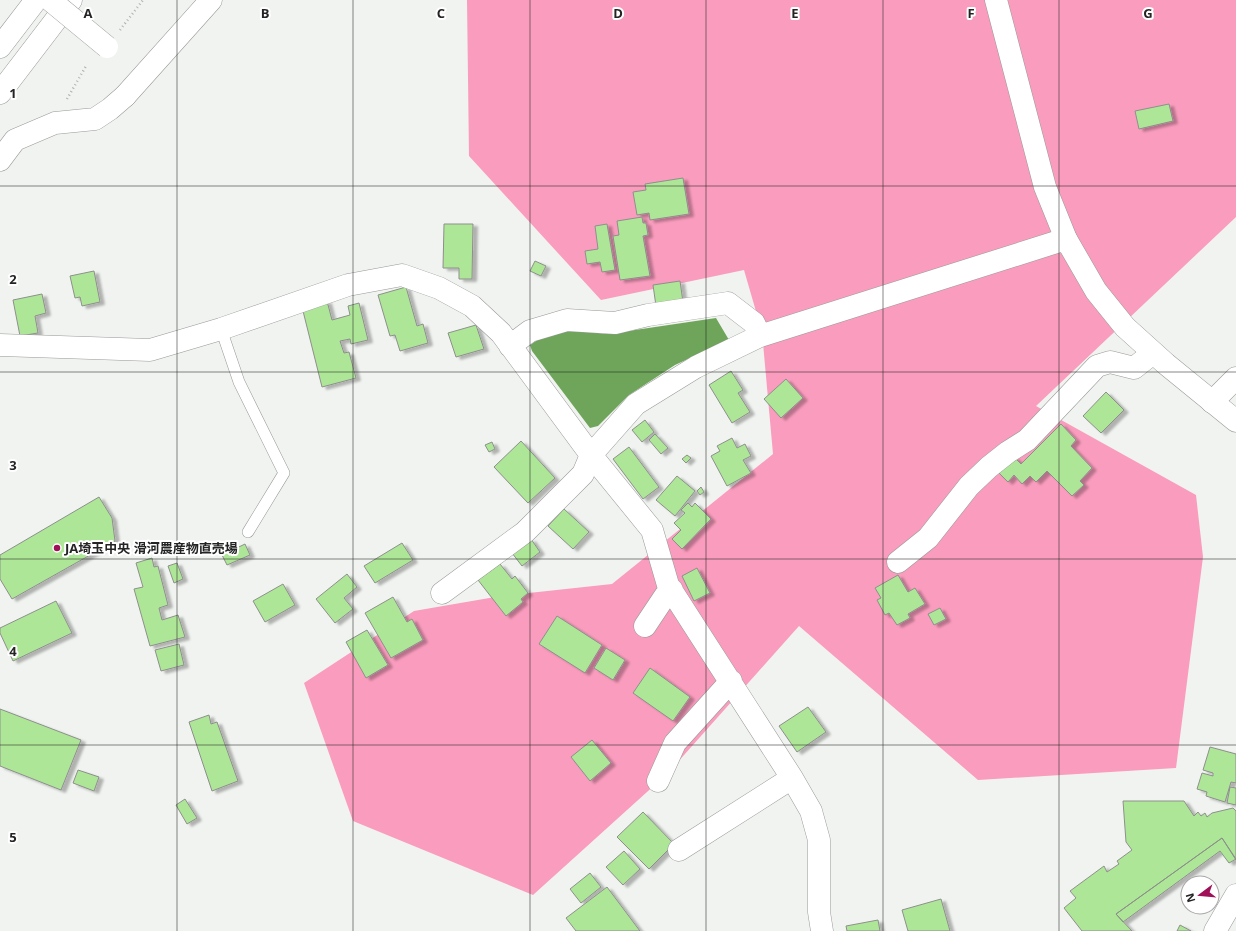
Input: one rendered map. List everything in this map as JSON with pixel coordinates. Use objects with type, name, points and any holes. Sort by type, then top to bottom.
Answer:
[{"type":"street","points":[[0,47],[36,0]]},
{"type":"street","points":[[50,0],[107,47]]},
{"type":"street","points":[[0,93],[71,0]]},
{"type":"street","points":[[0,160],[15,140],[55,123],[95,119],[110,109],[125,96],[211,0]]},
{"type":"street","points":[[996,0],[1045,187],[1066,239],[1096,291],[1125,327],[1153,353],[1236,421]]},
{"type":"street","points":[[442,593],[525,532],[583,474],[591,455],[636,404],[696,367],[760,336],[1066,239]]},
{"type":"street","points":[[0,345],[150,350],[221,329],[348,285],[402,276],[439,288],[472,306],[501,333],[591,455],[652,530],[668,585],[792,778],[811,811],[819,840],[819,912],[822,931]]},
{"type":"street","points":[[510,346],[530,331],[567,320],[615,323],[648,315],[728,303],[754,323],[760,336]]},
{"type":"street","points":[[898,562],[928,538],[969,486],[989,467],[1008,452],[1027,440],[1097,366],[1110,362],[1134,368],[1153,353]]},
{"type":"street","points":[[1212,402],[1236,378]]},
{"type":"street","points":[[645,626],[665,596],[672,590]]},
{"type":"street","points":[[658,781],[675,743],[731,682]]},
{"type":"street","points":[[679,850],[792,778]]},
{"type":"street","points":[[1215,931],[1236,895]]},
{"type":"lane","points":[[221,329],[240,382],[284,473],[248,532]]},
{"type":"path","points":[[107,47],[143,0]]},
{"type":"shaded area","points":[[467,0],[1236,0],[1236,217],[1036,406],[1196,495],[1203,557],[1176,768],[978,780],[799,626],[668,773],[533,895],[353,821],[304,683],[414,611],[501,596],[612,584],[773,454],[762,332],[744,270],[601,300],[469,156]]},
{"type":"shaded area","points":[[716,318],[729,340],[675,365],[629,395],[598,426],[590,428],[532,351],[530,345],[539,339],[567,330],[608,334]]},
{"type":"building","points":[[1169,104],[1173,121],[1139,129],[1135,111]]},
{"type":"building","points":[[683,178],[689,214],[650,220],[649,213],[637,215],[633,192],[646,190],[645,184]]},
{"type":"building","points":[[642,217],[643,223],[646,223],[648,235],[643,236],[650,276],[620,280],[613,236],[619,235],[617,221]]},
{"type":"building","points":[[444,224],[473,224],[472,279],[459,279],[459,268],[443,268]]},
{"type":"building","points":[[607,224],[615,270],[602,272],[600,262],[587,264],[585,251],[598,249],[595,226]]},
{"type":"building","points":[[535,261],[546,266],[541,276],[530,271]]},
{"type":"building","points":[[94,271],[100,302],[82,306],[80,297],[75,298],[70,276]]},
{"type":"building","points":[[680,281],[683,302],[656,306],[653,285]]},
{"type":"building","points":[[406,287],[417,326],[423,324],[428,343],[400,351],[395,335],[390,336],[378,295]]},
{"type":"building","points":[[42,294],[46,313],[35,316],[38,333],[20,336],[13,300]]},
{"type":"building","points":[[327,301],[332,320],[350,315],[348,306],[359,303],[368,340],[351,344],[350,339],[340,341],[344,353],[349,352],[356,378],[322,387],[302,307]]},
{"type":"building","points":[[476,325],[484,349],[456,357],[448,333]]},
{"type":"building","points":[[731,371],[743,390],[738,393],[750,412],[732,423],[709,385]]},
{"type":"building","points":[[786,379],[803,398],[781,418],[764,399]]},
{"type":"building","points":[[1106,392],[1124,410],[1101,433],[1083,416]]},
{"type":"building","points":[[645,420],[654,432],[642,442],[632,430]]},
{"type":"building","points":[[1061,424],[1076,440],[1071,446],[1092,468],[1080,481],[1084,485],[1072,496],[1047,471],[1036,482],[1030,476],[1022,484],[1014,475],[1008,482],[998,472],[1014,457],[1021,464]]},
{"type":"building","points":[[655,434],[668,448],[661,454],[649,440]]},
{"type":"building","points":[[732,438],[737,448],[745,444],[751,456],[743,460],[751,473],[727,486],[711,456],[720,451],[717,446]]},
{"type":"building","points":[[521,441],[555,478],[528,503],[494,467]]},
{"type":"building","points":[[492,442],[495,449],[489,452],[485,445]]},
{"type":"building","points":[[629,447],[659,487],[643,499],[613,459]]},
{"type":"building","points":[[687,455],[691,458],[686,463],[682,459]]},
{"type":"building","points":[[677,476],[695,491],[675,516],[656,500]]},
{"type":"building","points":[[701,487],[704,492],[700,495],[697,491]]},
{"type":"building","name":"JA埼玉中央 滑河農産物直売場","points":[[99,497],[112,518],[115,541],[12,599],[0,579],[0,555]]},
{"type":"building","points":[[688,503],[692,507],[695,503],[711,519],[682,549],[672,539],[681,530],[674,523],[685,513],[681,510]]},
{"type":"building","points":[[564,509],[589,532],[573,549],[548,526]]},
{"type":"building","points":[[531,539],[540,552],[522,566],[512,553]]},
{"type":"building","points":[[402,543],[413,560],[375,583],[364,566]]},
{"type":"building","points":[[245,544],[250,555],[227,565],[222,555]]},
{"type":"building","points":[[152,558],[154,567],[158,566],[168,605],[159,608],[162,620],[178,615],[185,637],[150,646],[134,589],[143,587],[136,563]]},
{"type":"building","points":[[177,563],[183,579],[174,583],[168,566]]},
{"type":"building","points":[[500,564],[512,579],[515,576],[528,593],[521,599],[523,602],[506,616],[478,580]]},
{"type":"building","points":[[697,568],[710,593],[694,601],[682,576]]},
{"type":"building","points":[[347,574],[357,587],[344,598],[353,609],[335,623],[316,599]]},
{"type":"building","points":[[898,575],[908,592],[915,588],[925,604],[908,614],[910,618],[897,625],[889,613],[885,615],[877,600],[881,598],[875,588]]},
{"type":"building","points":[[283,584],[295,605],[265,622],[253,601]]},
{"type":"building","points":[[393,597],[407,622],[412,619],[423,640],[391,658],[365,613]]},
{"type":"building","points":[[56,601],[72,633],[13,661],[0,633],[0,628]]},
{"type":"building","points":[[940,608],[946,619],[934,625],[928,614]]},
{"type":"building","points":[[557,616],[602,645],[585,673],[539,644]]},
{"type":"building","points":[[367,630],[388,665],[366,678],[346,642]]},
{"type":"building","points":[[179,644],[184,665],[161,671],[155,650]]},
{"type":"building","points":[[606,648],[625,660],[613,680],[594,668]]},
{"type":"building","points":[[650,668],[690,697],[673,721],[633,693]]},
{"type":"building","points":[[808,707],[826,732],[797,752],[779,726]]},
{"type":"building","points":[[0,709],[81,740],[61,790],[0,766]]},
{"type":"building","points":[[209,715],[211,724],[217,722],[238,781],[212,791],[189,722]]},
{"type":"building","points":[[592,740],[611,763],[590,781],[571,757]]},
{"type":"building","points":[[1210,747],[1236,754],[1236,783],[1231,782],[1225,802],[1206,796],[1207,792],[1197,789],[1202,773],[1213,776],[1213,773],[1203,770]]},
{"type":"building","points":[[78,770],[99,777],[94,791],[73,783]]},
{"type":"building","points":[[1230,787],[1236,788],[1236,805],[1227,803]]},
{"type":"building","points":[[185,799],[197,818],[187,824],[176,805]]},
{"type":"building","points":[[1123,801],[1184,801],[1194,816],[1198,812],[1201,816],[1205,813],[1207,817],[1212,813],[1233,808],[1236,811],[1236,860],[1222,838],[1116,914],[1132,931],[1082,931],[1064,908],[1076,898],[1070,891],[1104,866],[1107,872],[1119,864],[1117,861],[1132,850],[1126,842]]},
{"type":"building","points":[[643,812],[674,844],[649,869],[617,837]]},
{"type":"building","points":[[1222,838],[1236,859],[1229,863],[1220,851],[1187,875],[1180,875],[1180,880],[1123,922],[1116,914]]},
{"type":"building","points":[[624,851],[640,869],[623,885],[606,867]]},
{"type":"building","points":[[590,873],[601,887],[581,903],[570,889]]},
{"type":"building","points":[[607,887],[640,931],[576,931],[566,918]]},
{"type":"building","points":[[941,899],[950,931],[908,931],[902,910]]},
{"type":"building","points":[[878,920],[880,931],[847,931],[846,926]]},
{"type":"building","points":[[1180,925],[1191,931],[1177,931]]},
{"type":"place","name":"JA埼玉中央 滑河農産物直売場","points":[[57,548]]}]
